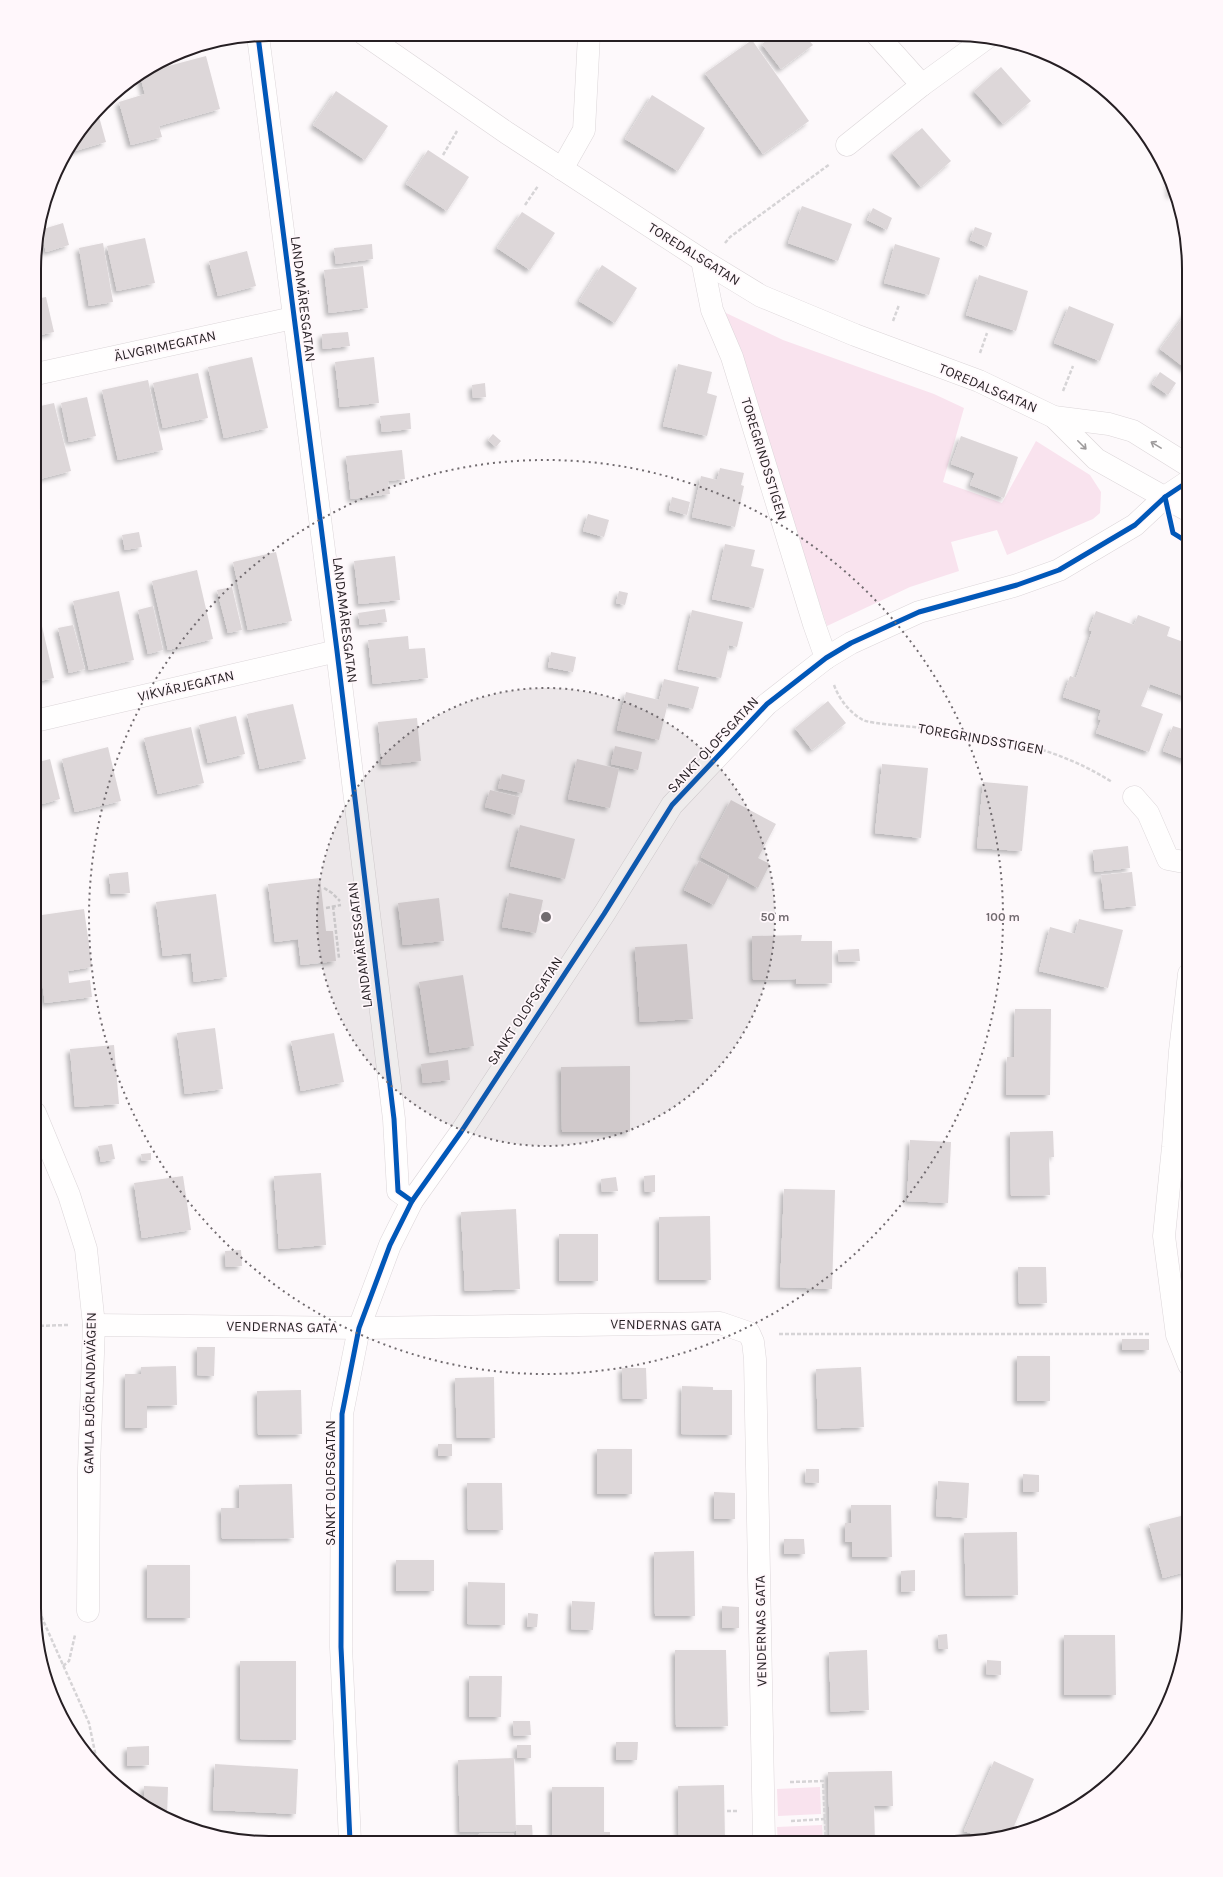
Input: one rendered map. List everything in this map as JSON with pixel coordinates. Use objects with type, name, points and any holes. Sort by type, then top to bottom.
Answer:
[{"type":"street","name":"LANDAMÄRESGATAN","points":[[259,41],[293,318],[337,651],[394,1119],[398,1191],[412,1201]]},
{"type":"street","name":"TOREDALSGATAN","points":[[374,41],[507,133],[735,281],[776,302],[855,335],[979,381],[1054,417],[1109,424],[1133,431],[1182,462]]},
{"type":"street","points":[[562,169],[584,130],[589,41]]},
{"type":"street","points":[[882,41],[922,85]]},
{"type":"street","points":[[848,145],[922,85],[980,43]]},
{"type":"street","name":"TOREGRINDSSTIGEN","points":[[702,260],[712,310],[732,357],[814,624],[826,658]]},
{"type":"street","name":"ÄLVGRIMEGATAN","points":[[41,373],[293,318]]},
{"type":"street","name":"TOREDALSGATAN","points":[[1054,417],[1096,459],[1182,508]]},
{"type":"street","name":"SANKT OLOFSGATAN","points":[[350,1836],[341,1646],[342,1414],[359,1328],[390,1245],[412,1201],[461,1132],[604,914],[672,805],[767,704],[826,658],[852,643],[919,612],[1017,584],[1059,570],[1135,525],[1165,497],[1182,486]]},
{"type":"street","name":"VIKVÄRJEGATAN","points":[[41,720],[337,651]]},
{"type":"street","points":[[1134,797],[1148,814],[1168,859],[1182,862]]},
{"type":"street","points":[[1182,1034],[1164,1236],[1177,1334],[1182,1347]]},
{"type":"street","name":"GAMLA BJÖRLANDAVÄGEN","points":[[41,1127],[69,1195],[86,1249],[94,1325],[89,1468],[88,1611]]},
{"type":"street","name":"VENDERNAS GATA","points":[[94,1325],[359,1328],[720,1323],[750,1333],[753,1342],[755,1359],[764,1832]]},
{"type":"path","points":[[730,237],[822,170]]},
{"type":"path","points":[[326,908],[346,903]]},
{"type":"path","points":[[333,906],[339,958]]},
{"type":"path","points":[[41,1326],[94,1325]]},
{"type":"path","points":[[776,1334],[1148,1334]]},
{"type":"path","points":[[63,1666],[69,1661],[74,1637],[88,1611]]},
{"type":"path","points":[[41,1616],[89,1723],[96,1755]]},
{"type":"path","points":[[764,1782],[823,1782],[826,1836]]},
{"type":"path","points":[[764,1832],[825,1819]]},
{"type":"shaded area","points":[[724,312],[783,340],[934,394],[964,408],[943,482],[1002,503],[1036,441],[1090,475],[1101,492],[1100,513],[1093,519],[1007,555],[997,530],[951,542],[959,571],[910,587],[827,626]]},
{"type":"shaded area","points":[[820,1787],[821,1814],[778,1816],[777,1789]]},
{"type":"shaded area","points":[[822,1825],[823,1836],[778,1836],[777,1827]]},
{"type":"building","points":[[753,41],[809,121],[763,154],[705,73]]},
{"type":"building","points":[[766,41],[809,41],[813,45],[781,69],[762,44]]},
{"type":"building","points":[[206,56],[220,109],[159,126],[162,137],[131,145],[119,102],[145,94],[141,80],[164,67]]},
{"type":"building","points":[[1001,67],[1031,101],[1003,124],[974,91]]},
{"type":"building","points":[[336,91],[388,126],[365,160],[313,125]]},
{"type":"building","points":[[652,95],[705,128],[678,171],[625,139]]},
{"type":"building","points":[[99,118],[106,142],[74,151],[88,130]]},
{"type":"building","points":[[922,128],[951,161],[921,187],[892,153]]},
{"type":"building","points":[[428,150],[469,177],[447,211],[406,184]]},
{"type":"building","points":[[802,206],[852,224],[838,261],[788,243]]},
{"type":"building","points":[[873,208],[892,218],[887,230],[867,220]]},
{"type":"building","points":[[522,212],[555,233],[530,270],[497,248]]},
{"type":"building","points":[[63,223],[69,245],[46,252],[43,240],[44,229]]},
{"type":"building","points":[[975,227],[992,233],[987,247],[970,240]]},
{"type":"building","points":[[145,238],[155,283],[117,291],[107,246]]},
{"type":"building","points":[[103,243],[113,302],[89,306],[79,248]]},
{"type":"building","points":[[372,244],[373,259],[336,264],[334,248]]},
{"type":"building","points":[[895,244],[940,258],[929,295],[884,283]]},
{"type":"building","points":[[247,251],[256,286],[218,296],[209,261]]},
{"type":"building","points":[[602,265],[637,288],[615,323],[579,301]]},
{"type":"building","points":[[363,266],[368,308],[329,313],[324,270]]},
{"type":"building","points":[[979,275],[1028,291],[1016,331],[966,315]]},
{"type":"building","points":[[46,297],[54,332],[41,335],[41,298]]},
{"type":"building","points":[[1069,306],[1114,324],[1100,361],[1054,343]]},
{"type":"building","points":[[1182,319],[1182,366],[1160,349]]},
{"type":"building","points":[[348,332],[350,346],[323,349],[322,334]]},
{"type":"building","points":[[252,357],[268,428],[224,438],[208,367]]},
{"type":"building","points":[[374,357],[379,403],[340,407],[335,362]]},
{"type":"building","points":[[678,364],[712,372],[707,393],[717,396],[707,436],[663,426]]},
{"type":"building","points":[[1160,372],[1176,383],[1168,395],[1152,384]]},
{"type":"building","points":[[198,373],[208,418],[163,428],[153,383]]},
{"type":"building","points":[[148,380],[163,450],[118,460],[102,390]]},
{"type":"building","points":[[485,383],[486,397],[473,398],[472,385]]},
{"type":"building","points":[[87,397],[96,436],[69,442],[61,403]]},
{"type":"building","points":[[54,403],[71,471],[41,479],[41,406]]},
{"type":"building","points":[[410,413],[411,429],[382,432],[380,416]]},
{"type":"building","points":[[493,434],[501,441],[496,447],[488,440]]},
{"type":"building","points":[[961,436],[1018,457],[1004,498],[970,485],[975,473],[951,464]]},
{"type":"building","points":[[402,450],[405,479],[388,481],[390,494],[351,499],[346,456]]},
{"type":"building","points":[[720,468],[744,473],[741,485],[744,486],[735,527],[692,517],[701,476],[717,480]]},
{"type":"building","points":[[672,497],[690,502],[687,515],[669,510]]},
{"type":"building","points":[[588,514],[609,520],[604,537],[583,531]]},
{"type":"building","points":[[139,532],[142,547],[125,550],[122,535]]},
{"type":"building","points":[[725,544],[755,550],[751,566],[764,569],[754,608],[712,599]]},
{"type":"building","points":[[276,552],[292,621],[248,630],[233,562]]},
{"type":"building","points":[[395,556],[400,600],[359,604],[354,561]]},
{"type":"building","points":[[197,570],[213,639],[168,650],[152,581]]},
{"type":"building","points":[[232,587],[242,630],[228,633],[217,590]]},
{"type":"building","points":[[119,591],[134,660],[89,670],[73,601]]},
{"type":"building","points":[[619,591],[628,593],[625,605],[616,603]]},
{"type":"building","points":[[153,606],[163,650],[148,654],[138,610]]},
{"type":"building","points":[[385,609],[387,622],[360,625],[358,613]]},
{"type":"building","points":[[692,610],[743,622],[737,647],[729,645],[721,678],[678,669]]},
{"type":"building","points":[[1096,611],[1134,625],[1138,615],[1170,627],[1167,636],[1182,641],[1182,695],[1150,684],[1141,706],[1163,714],[1149,752],[1096,733],[1101,720],[1098,719],[1101,710],[1063,697],[1070,676],[1076,678],[1092,631],[1089,630]]},
{"type":"building","points":[[41,622],[54,678],[41,681]]},
{"type":"building","points":[[73,625],[85,669],[69,673],[58,628]]},
{"type":"building","points":[[408,636],[409,649],[425,648],[428,678],[373,684],[368,640]]},
{"type":"building","points":[[551,652],[576,657],[573,672],[548,667]]},
{"type":"building","points":[[664,679],[699,687],[693,709],[668,703],[659,740],[617,730],[626,692],[659,700]]},
{"type":"building","points":[[828,701],[846,723],[812,750],[795,728]]},
{"type":"building","points":[[293,704],[306,759],[260,769],[247,714]]},
{"type":"building","points":[[236,716],[245,754],[208,763],[199,725]]},
{"type":"building","points":[[417,718],[421,761],[382,765],[378,722]]},
{"type":"building","points":[[1173,726],[1182,729],[1182,758],[1163,751]]},
{"type":"building","points":[[191,727],[204,783],[158,794],[144,738]]},
{"type":"building","points":[[615,746],[642,752],[638,770],[611,764]]},
{"type":"building","points":[[108,747],[121,801],[75,812],[62,759]]},
{"type":"building","points":[[50,759],[60,799],[41,804],[41,761]]},
{"type":"building","points":[[577,759],[619,769],[610,808],[568,799]]},
{"type":"building","points":[[882,764],[928,768],[921,838],[875,833]]},
{"type":"building","points":[[502,774],[525,780],[522,793],[498,788]]},
{"type":"building","points":[[983,782],[1028,786],[1022,851],[977,848]]},
{"type":"building","points":[[490,790],[519,797],[515,815],[485,807]]},
{"type":"building","points":[[731,800],[776,824],[758,858],[770,864],[758,888],[701,857]]},
{"type":"building","points":[[520,825],[575,839],[565,879],[510,866]]},
{"type":"building","points":[[1128,846],[1130,868],[1095,872],[1093,850]]},
{"type":"building","points":[[699,861],[729,876],[714,905],[684,890]]},
{"type":"building","points":[[128,872],[130,893],[111,894],[109,874]]},
{"type":"building","points":[[1132,872],[1136,906],[1105,909],[1101,875]]},
{"type":"building","points":[[320,878],[326,931],[333,931],[336,961],[301,965],[298,939],[275,942],[268,884]]},
{"type":"building","points":[[509,893],[543,900],[536,933],[502,927]]},
{"type":"building","points":[[216,894],[227,977],[194,982],[191,953],[163,956],[156,902]]},
{"type":"building","points":[[439,898],[444,941],[403,945],[398,903]]},
{"type":"building","points":[[84,909],[92,967],[68,971],[69,983],[90,980],[92,997],[45,1003],[41,975],[41,915]]},
{"type":"building","points":[[1079,919],[1123,930],[1108,988],[1039,971],[1050,927],[1075,934]]},
{"type":"building","points":[[802,935],[801,941],[832,941],[832,983],[796,984],[796,979],[753,980],[752,936]]},
{"type":"building","points":[[687,944],[693,1019],[640,1022],[635,947]]},
{"type":"building","points":[[859,949],[860,961],[839,962],[838,950]]},
{"type":"building","points":[[463,975],[474,1046],[430,1053],[419,982]]},
{"type":"building","points":[[1015,1009],[1051,1009],[1050,1095],[1006,1095],[1007,1057],[1014,1057]]},
{"type":"building","points":[[215,1028],[223,1089],[185,1094],[177,1033]]},
{"type":"building","points":[[334,1033],[344,1082],[301,1091],[291,1041]]},
{"type":"building","points":[[114,1045],[119,1104],[75,1107],[70,1049]]},
{"type":"building","points":[[448,1060],[450,1080],[423,1083],[421,1064]]},
{"type":"building","points":[[630,1066],[630,1132],[562,1132],[561,1067]]},
{"type":"building","points":[[1053,1131],[1054,1157],[1049,1157],[1050,1195],[1011,1196],[1010,1132]]},
{"type":"building","points":[[910,1140],[951,1142],[948,1203],[907,1201]]},
{"type":"building","points":[[112,1144],[115,1159],[101,1162],[98,1146]]},
{"type":"building","points":[[151,1153],[151,1160],[142,1161],[141,1154]]},
{"type":"building","points":[[321,1173],[326,1245],[279,1249],[274,1176]]},
{"type":"building","points":[[655,1175],[655,1192],[645,1192],[644,1176]]},
{"type":"building","points":[[183,1176],[191,1230],[142,1238],[134,1183]]},
{"type":"building","points":[[616,1177],[618,1191],[602,1192],[601,1179]]},
{"type":"building","points":[[784,1189],[835,1190],[832,1289],[780,1287]]},
{"type":"building","points":[[516,1209],[520,1289],[465,1291],[461,1212]]},
{"type":"building","points":[[710,1216],[711,1280],[659,1280],[659,1217]]},
{"type":"building","points":[[559,1234],[598,1234],[598,1281],[559,1281]]},
{"type":"building","points":[[241,1250],[242,1266],[226,1267],[225,1251]]},
{"type":"building","points":[[1018,1267],[1046,1267],[1047,1303],[1019,1304]]},
{"type":"building","points":[[1122,1339],[1149,1339],[1149,1350],[1122,1350]]},
{"type":"building","points":[[197,1347],[215,1347],[214,1376],[197,1375]]},
{"type":"building","points":[[1017,1356],[1050,1356],[1050,1401],[1017,1401]]},
{"type":"building","points":[[176,1366],[177,1405],[147,1406],[147,1428],[125,1428],[125,1374],[141,1374],[141,1367]]},
{"type":"building","points":[[861,1367],[864,1427],[818,1429],[816,1369]]},
{"type":"building","points":[[622,1368],[646,1368],[647,1399],[623,1399]]},
{"type":"building","points":[[494,1377],[495,1438],[457,1438],[455,1378]]},
{"type":"building","points":[[682,1386],[713,1387],[713,1390],[732,1390],[732,1435],[681,1434]]},
{"type":"building","points":[[301,1390],[302,1434],[258,1435],[257,1391]]},
{"type":"building","points":[[438,1444],[452,1444],[452,1456],[438,1456]]},
{"type":"building","points":[[597,1449],[632,1449],[632,1494],[597,1494]]},
{"type":"building","points":[[806,1469],[819,1469],[819,1483],[805,1482]]},
{"type":"building","points":[[1023,1474],[1039,1475],[1039,1492],[1023,1492]]},
{"type":"building","points":[[938,1481],[969,1483],[967,1518],[936,1516]]},
{"type":"building","points":[[467,1483],[502,1483],[503,1530],[468,1530]]},
{"type":"building","points":[[292,1484],[294,1538],[222,1539],[221,1508],[239,1508],[239,1485]]},
{"type":"building","points":[[714,1492],[735,1493],[735,1519],[714,1519]]},
{"type":"building","points":[[851,1505],[891,1505],[892,1557],[852,1557],[852,1542],[845,1542],[845,1523],[851,1523]]},
{"type":"building","points":[[1182,1516],[1182,1573],[1163,1578],[1149,1524]]},
{"type":"building","points":[[1017,1532],[1018,1595],[966,1596],[964,1533]]},
{"type":"building","points":[[784,1539],[804,1539],[805,1554],[784,1554]]},
{"type":"building","points":[[694,1551],[695,1616],[655,1616],[654,1552]]},
{"type":"building","points":[[396,1560],[434,1560],[434,1591],[396,1591]]},
{"type":"building","points":[[147,1565],[190,1565],[190,1618],[147,1618]]},
{"type":"building","points":[[915,1570],[915,1591],[901,1592],[901,1571]]},
{"type":"building","points":[[468,1582],[505,1583],[505,1625],[467,1624]]},
{"type":"building","points":[[572,1601],[595,1602],[593,1630],[571,1629]]},
{"type":"building","points":[[722,1606],[739,1607],[739,1628],[722,1628]]},
{"type":"building","points":[[528,1613],[538,1614],[537,1627],[527,1627]]},
{"type":"building","points":[[947,1634],[948,1649],[939,1649],[938,1635]]},
{"type":"building","points":[[1064,1635],[1115,1635],[1116,1695],[1064,1695]]},
{"type":"building","points":[[675,1650],[726,1650],[728,1726],[676,1727]]},
{"type":"building","points":[[867,1650],[869,1710],[831,1712],[829,1652]]},
{"type":"building","points":[[987,1660],[1001,1661],[1001,1675],[986,1674]]},
{"type":"building","points":[[240,1661],[296,1661],[296,1740],[240,1739]]},
{"type":"building","points":[[469,1676],[502,1676],[501,1717],[469,1717]]},
{"type":"building","points":[[513,1721],[530,1721],[531,1735],[514,1736]]},
{"type":"building","points":[[616,1742],[638,1742],[637,1760],[616,1760]]},
{"type":"building","points":[[517,1745],[531,1745],[531,1758],[517,1758]]},
{"type":"building","points":[[149,1746],[149,1765],[127,1766],[127,1747]]},
{"type":"building","points":[[514,1758],[516,1831],[460,1832],[458,1760]]},
{"type":"building","points":[[994,1761],[1034,1779],[1013,1828],[998,1832],[972,1836],[973,1834],[964,1831]]},
{"type":"building","points":[[215,1764],[298,1769],[296,1814],[213,1810]]},
{"type":"building","points":[[892,1771],[893,1806],[874,1806],[875,1836],[830,1836],[828,1772]]},
{"type":"building","points":[[724,1785],[725,1836],[679,1836],[678,1786]]},
{"type":"building","points":[[144,1786],[168,1787],[167,1812],[144,1799]]},
{"type":"building","points":[[552,1787],[604,1787],[604,1832],[610,1832],[610,1836],[552,1836]]},
{"type":"building","points":[[516,1825],[532,1825],[533,1836],[517,1836]]},
{"type":"building","points":[[513,1833],[513,1836],[478,1836],[478,1834]]},
{"type":"cycle path","points":[[259,41],[337,651],[394,1119],[398,1191],[412,1201]]},
{"type":"cycle path","points":[[350,1836],[341,1647],[342,1414],[359,1328],[390,1245],[412,1201],[461,1132],[604,914],[672,805],[767,704],[826,658],[851,643],[919,612],[1017,585],[1059,570],[1135,525],[1165,497],[1182,486]]},
{"type":"cycle path","points":[[1165,497],[1173,533],[1182,539]]}]
